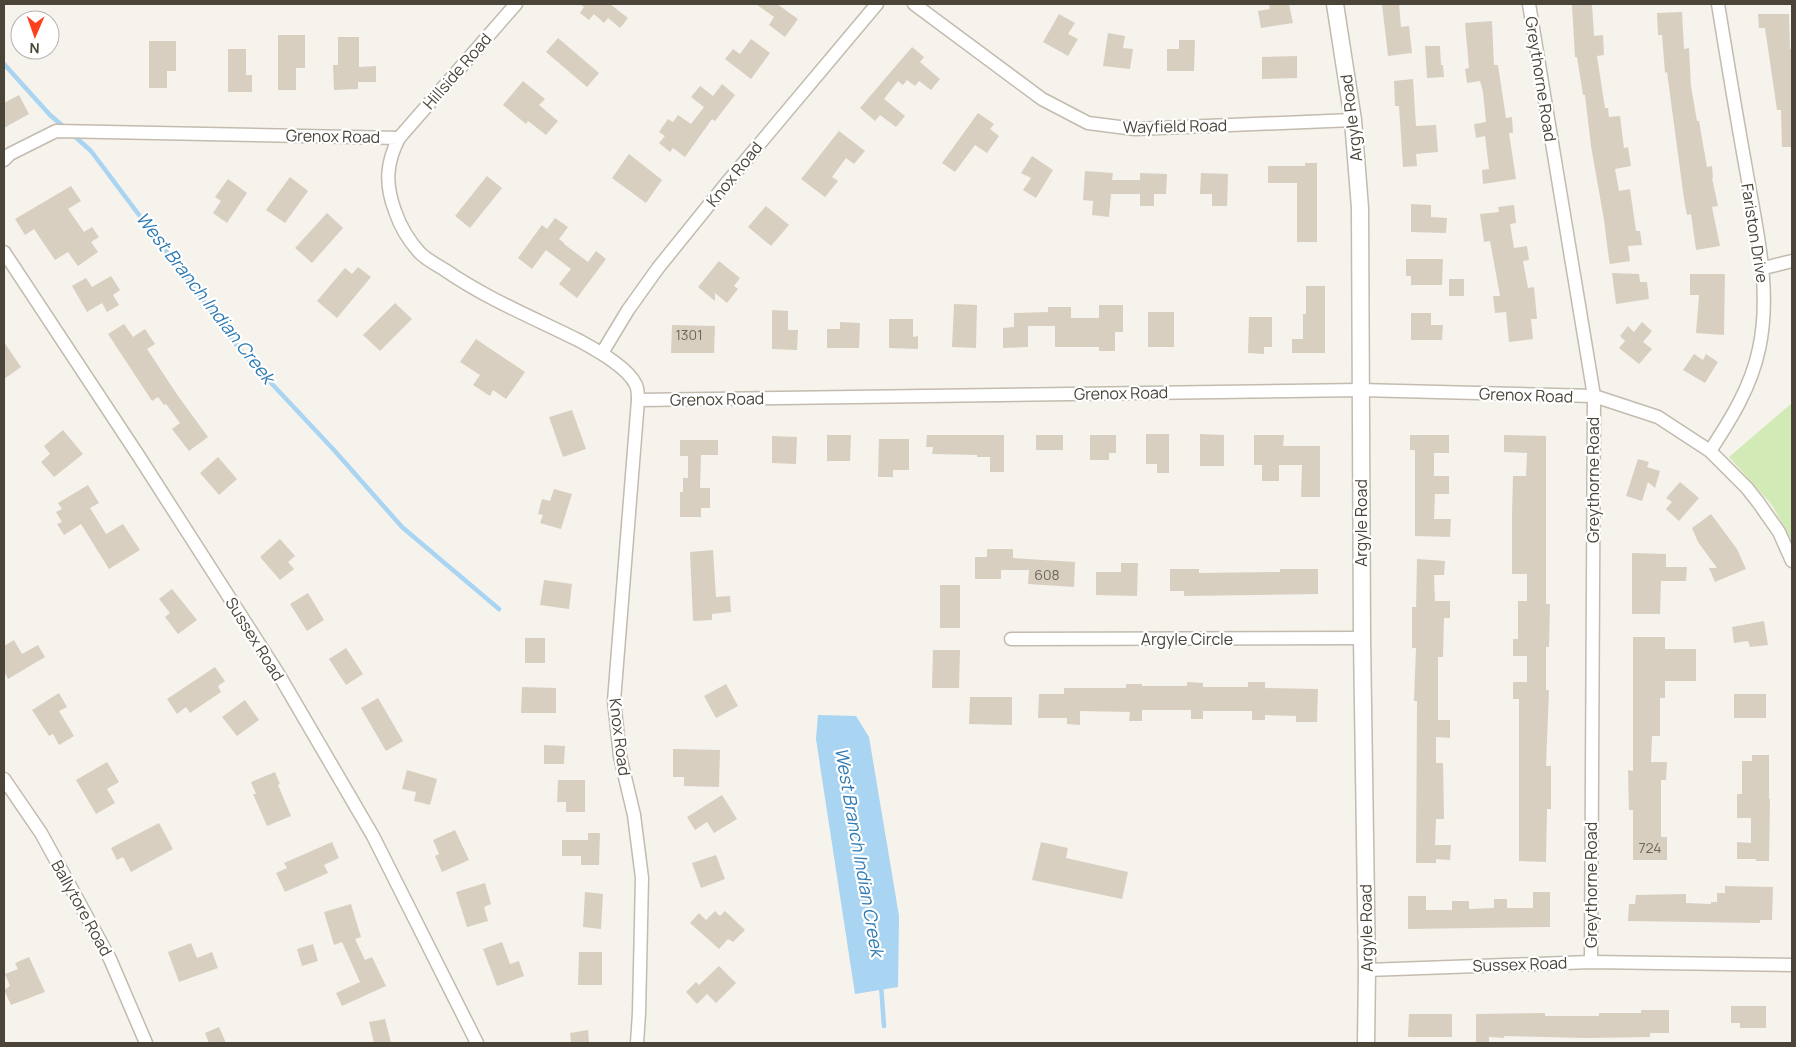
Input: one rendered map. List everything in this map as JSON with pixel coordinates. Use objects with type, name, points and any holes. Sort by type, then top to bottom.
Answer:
[{"type":"street","name":"Hillside Road","points":[[399,138],[516,4]]},
{"type":"street","name":"Knox Road","points":[[602,353],[628,310],[658,268],[876,4]]},
{"type":"street","name":"Wayfield Road","points":[[914,4],[1042,99],[1088,123],[1134,129],[1353,120]]},
{"type":"street","name":"Argyle Road","points":[[1335,4],[1353,120],[1360,208],[1362,638],[1367,970],[1366,1043]]},
{"type":"street","name":"Greythorne Road","points":[[1529,4],[1594,396],[1591,962]]},
{"type":"street","name":"Fariston Drive","points":[[1710,451],[1747,389],[1759,350],[1764,308],[1764,268],[1731,89],[1718,4]]},
{"type":"street","name":"Grenox Road","points":[[4,160],[10,154],[56,131],[399,138],[391,154],[388,172],[390,197],[407,236],[422,254],[464,284],[602,353],[630,376],[637,385],[638,400],[1360,390],[1594,396],[1658,417],[1710,451],[1758,502],[1779,532],[1792,561]]},
{"type":"street","name":"Sussex Road","points":[[4,252],[138,455],[278,675],[373,836],[477,1043]]},
{"type":"street","points":[[1764,268],[1792,261]]},
{"type":"street","name":"Knox Road","points":[[637,1043],[642,878],[634,815],[620,756],[614,701],[638,400]]},
{"type":"street","name":"Argyle Circle","points":[[1011,639],[1362,638]]},
{"type":"street","name":"Ballytore Road","points":[[4,779],[41,833],[110,959],[146,1043]]},
{"type":"street","name":"Sussex Road","points":[[1367,970],[1591,962],[1792,965]]},
{"type":"green space","points":[[1792,403],[1792,541],[1772,505],[1729,457]]},
{"type":"water","points":[[818,715],[856,716],[869,737],[899,916],[898,987],[855,994],[816,739]]},
{"type":"building","points":[[580,4],[610,4],[628,18],[620,28],[608,18],[604,23],[594,14],[589,20],[580,13],[584,7]]},
{"type":"building","points":[[756,4],[777,4],[798,19],[785,37],[769,25],[774,17]]},
{"type":"building","points":[[1269,4],[1289,4],[1293,23],[1261,28],[1258,11],[1270,9]]},
{"type":"building","points":[[1382,4],[1399,4],[1401,27],[1409,26],[1412,53],[1388,56]]},
{"type":"building","points":[[1572,4],[1592,4],[1594,36],[1603,35],[1604,55],[1597,56],[1605,108],[1608,108],[1609,117],[1620,116],[1624,148],[1628,147],[1631,166],[1615,169],[1619,191],[1630,189],[1636,231],[1640,231],[1642,245],[1628,246],[1630,261],[1610,264],[1609,260],[1585,95],[1583,95],[1577,57],[1575,57]]},
{"type":"building","points":[[1682,12],[1684,49],[1689,48],[1691,86],[1697,121],[1699,121],[1707,167],[1712,166],[1712,178],[1718,206],[1712,207],[1720,246],[1696,250],[1691,214],[1687,215],[1684,199],[1667,72],[1665,73],[1662,35],[1658,35],[1657,13]]},
{"type":"building","points":[[1059,14],[1075,23],[1068,34],[1078,39],[1068,56],[1043,42]]},
{"type":"building","points":[[1758,14],[1789,14],[1790,49],[1792,49],[1792,147],[1782,147],[1781,110],[1777,110],[1765,28],[1759,28]]},
{"type":"building","points":[[1492,21],[1494,65],[1498,65],[1506,118],[1512,117],[1513,133],[1509,133],[1516,179],[1483,184],[1482,170],[1489,169],[1485,136],[1476,138],[1474,124],[1486,122],[1483,92],[1480,81],[1467,83],[1465,69],[1469,68],[1465,23]]},
{"type":"building","points":[[1108,33],[1125,36],[1123,48],[1133,49],[1130,69],[1103,66]]},
{"type":"building","points":[[278,35],[305,35],[305,68],[296,68],[296,90],[278,90]]},
{"type":"building","points":[[338,37],[359,37],[359,67],[376,66],[376,82],[358,82],[358,89],[334,90],[333,65],[338,65]]},
{"type":"building","points":[[558,38],[599,73],[587,87],[546,52]]},
{"type":"building","points":[[751,39],[770,53],[751,79],[725,59],[733,49],[740,54]]},
{"type":"building","points":[[1179,40],[1195,40],[1194,71],[1167,71],[1167,49],[1179,49]]},
{"type":"building","points":[[149,41],[176,41],[176,71],[167,71],[167,88],[149,88]]},
{"type":"building","points":[[1425,46],[1440,46],[1444,77],[1427,78]]},
{"type":"building","points":[[912,47],[924,57],[920,62],[940,79],[931,90],[919,81],[915,86],[907,80],[903,85],[898,81],[884,99],[905,116],[896,127],[880,115],[875,121],[860,108]]},
{"type":"building","points":[[228,49],[246,49],[246,75],[252,75],[252,92],[228,92]]},
{"type":"building","points":[[1297,56],[1297,78],[1262,79],[1262,57]]},
{"type":"building","points":[[1413,79],[1416,126],[1436,125],[1438,152],[1416,154],[1417,166],[1403,167],[1399,106],[1395,106],[1394,81]]},
{"type":"building","points":[[523,81],[545,99],[539,105],[558,121],[546,135],[528,121],[526,124],[503,105]]},
{"type":"building","points":[[722,84],[735,95],[715,121],[712,119],[685,157],[673,148],[670,152],[659,143],[665,136],[659,132],[668,119],[673,122],[678,115],[691,124],[704,107],[691,97],[700,86],[713,96]]},
{"type":"building","points":[[19,95],[29,114],[4,128],[4,103]]},
{"type":"building","points":[[978,113],[994,124],[990,129],[999,136],[987,153],[975,145],[955,172],[942,163]]},
{"type":"building","points":[[839,131],[865,151],[854,164],[846,158],[832,177],[838,181],[825,197],[801,179]]},
{"type":"building","points":[[629,154],[662,180],[646,203],[612,178]]},
{"type":"building","points":[[1032,156],[1053,170],[1036,198],[1023,190],[1031,178],[1021,173]]},
{"type":"building","points":[[1305,163],[1317,163],[1317,242],[1297,242],[1297,183],[1268,183],[1268,166],[1305,166]]},
{"type":"building","points":[[1085,171],[1113,173],[1112,180],[1140,180],[1140,173],[1167,174],[1166,194],[1154,194],[1154,206],[1140,206],[1140,194],[1111,194],[1109,217],[1092,215],[1093,201],[1083,200]]},
{"type":"building","points":[[1201,173],[1228,174],[1227,206],[1212,206],[1212,194],[1200,194]]},
{"type":"building","points":[[487,176],[502,188],[470,228],[455,216]]},
{"type":"building","points":[[290,177],[308,191],[285,223],[266,210]]},
{"type":"building","points":[[228,179],[247,193],[227,223],[213,213],[221,201],[215,197]]},
{"type":"building","points":[[71,186],[81,201],[68,209],[84,232],[92,227],[99,237],[91,242],[98,252],[78,266],[68,252],[55,260],[34,229],[25,235],[15,219]]},
{"type":"building","points":[[1411,204],[1431,205],[1431,217],[1447,218],[1446,233],[1411,232]]},
{"type":"building","points":[[1514,205],[1516,223],[1510,224],[1514,248],[1527,246],[1529,260],[1523,261],[1528,288],[1534,287],[1537,319],[1531,319],[1533,339],[1509,342],[1506,312],[1495,313],[1493,296],[1500,296],[1490,241],[1484,242],[1480,214],[1499,212],[1498,207]]},
{"type":"building","points":[[766,206],[789,225],[771,246],[748,227]]},
{"type":"building","points":[[327,213],[343,228],[312,263],[295,248]]},
{"type":"building","points":[[555,218],[568,227],[559,239],[564,244],[588,262],[596,251],[606,259],[577,298],[559,284],[571,269],[546,250],[532,269],[518,258],[542,225],[547,229]]},
{"type":"building","points":[[1406,259],[1443,259],[1442,285],[1411,285],[1411,276],[1406,276]]},
{"type":"building","points":[[719,261],[740,278],[734,286],[738,289],[727,303],[715,293],[715,301],[698,287]]},
{"type":"building","points":[[358,267],[371,277],[337,318],[317,301],[345,268],[352,274]]},
{"type":"building","points":[[1612,273],[1639,274],[1640,282],[1647,282],[1649,299],[1616,304]]},
{"type":"building","points":[[1690,274],[1725,274],[1724,335],[1696,333],[1699,295],[1690,295]]},
{"type":"building","points":[[111,276],[120,290],[113,295],[119,305],[107,312],[102,303],[87,312],[72,286],[86,278],[92,287]]},
{"type":"building","points":[[1449,279],[1464,279],[1464,296],[1449,296]]},
{"type":"building","points":[[1306,286],[1325,286],[1325,353],[1292,353],[1292,339],[1303,339],[1303,314],[1306,314]]},
{"type":"building","points":[[395,303],[412,319],[380,351],[363,335]]},
{"type":"building","points":[[954,304],[977,305],[976,348],[952,347]]},
{"type":"building","points":[[1099,305],[1123,305],[1123,332],[1115,332],[1115,351],[1099,351],[1099,347],[1055,347],[1055,326],[1028,326],[1028,347],[1003,348],[1003,328],[1014,327],[1014,313],[1048,312],[1048,307],[1071,307],[1071,318],[1099,318]]},
{"type":"building","points":[[772,310],[788,311],[788,330],[798,330],[797,350],[772,349]]},
{"type":"building","points":[[1148,312],[1174,312],[1174,347],[1148,347]]},
{"type":"building","points":[[1411,313],[1431,313],[1431,325],[1443,325],[1442,340],[1411,340]]},
{"type":"building","points":[[1249,317],[1272,317],[1272,347],[1264,347],[1264,354],[1248,353]]},
{"type":"building","points":[[889,319],[913,319],[913,337],[918,336],[918,349],[889,348]]},
{"type":"building","points":[[840,322],[860,323],[859,348],[827,348],[827,329],[840,329]]},
{"type":"building","points":[[1642,322],[1652,331],[1643,342],[1652,349],[1639,364],[1619,348],[1625,341],[1620,336],[1628,326],[1634,332]]},
{"type":"building","points":[[124,324],[133,337],[145,329],[155,344],[147,349],[208,437],[189,451],[172,429],[180,423],[166,404],[164,405],[158,397],[152,401],[108,334]]},
{"type":"building","points":[[672,325],[715,326],[714,353],[671,353]]},
{"type":"building","points":[[476,339],[525,372],[506,399],[493,390],[490,396],[473,385],[480,375],[460,362]]},
{"type":"building","points":[[4,342],[21,367],[4,379]]},
{"type":"building","points":[[1694,354],[1703,360],[1706,354],[1718,362],[1705,383],[1683,370]]},
{"type":"building","points":[[572,410],[586,449],[563,457],[549,417]]},
{"type":"building","points":[[63,430],[83,454],[54,477],[41,462],[50,454],[44,446]]},
{"type":"building","points":[[1146,434],[1169,434],[1169,473],[1157,473],[1157,464],[1146,464]]},
{"type":"building","points":[[1200,434],[1224,435],[1224,466],[1200,466]]},
{"type":"building","points":[[827,435],[851,435],[850,461],[827,461]]},
{"type":"building","points":[[927,435],[1004,435],[1004,472],[990,472],[990,457],[932,454],[933,447],[926,447]]},
{"type":"building","points":[[1036,435],[1063,435],[1063,450],[1036,450]]},
{"type":"building","points":[[1090,435],[1116,435],[1116,453],[1109,453],[1109,460],[1090,460]]},
{"type":"building","points":[[1254,435],[1284,435],[1283,446],[1320,446],[1320,497],[1301,497],[1302,465],[1279,465],[1279,481],[1262,481],[1262,465],[1254,465]]},
{"type":"building","points":[[1410,435],[1449,435],[1449,453],[1434,453],[1434,476],[1449,476],[1449,494],[1435,494],[1434,519],[1451,519],[1450,537],[1415,536],[1415,450],[1410,450]]},
{"type":"building","points":[[1504,435],[1546,436],[1546,604],[1550,604],[1549,647],[1546,647],[1546,690],[1549,690],[1546,766],[1551,766],[1551,809],[1547,809],[1546,862],[1519,861],[1519,699],[1513,699],[1513,682],[1527,682],[1527,656],[1513,656],[1513,639],[1518,639],[1518,601],[1527,601],[1527,574],[1512,574],[1512,513],[1513,476],[1526,476],[1527,453],[1504,452]]},
{"type":"building","points":[[772,436],[797,437],[796,464],[772,463]]},
{"type":"building","points":[[879,439],[909,439],[909,470],[893,470],[893,477],[878,477]]},
{"type":"building","points":[[680,440],[718,440],[718,455],[701,455],[700,488],[710,488],[710,508],[701,508],[701,517],[680,517],[680,492],[683,492],[683,478],[688,478],[688,456],[680,456]]},
{"type":"building","points":[[218,457],[237,479],[219,495],[200,473]]},
{"type":"building","points":[[1638,459],[1649,462],[1647,467],[1660,471],[1655,488],[1648,482],[1642,501],[1626,496]]},
{"type":"building","points":[[1680,482],[1699,498],[1679,521],[1666,509],[1672,502],[1666,498]]},
{"type":"building","points":[[88,485],[99,503],[90,508],[106,534],[123,524],[140,550],[109,569],[81,524],[64,535],[57,524],[62,522],[56,512],[62,509],[58,503]]},
{"type":"building","points":[[554,489],[572,494],[561,529],[540,523],[543,515],[538,514],[542,499],[550,501]]},
{"type":"building","points":[[1711,514],[1737,549],[1746,569],[1715,582],[1709,568],[1717,568],[1698,542],[1692,528]]},
{"type":"building","points":[[280,539],[295,556],[288,562],[294,569],[280,580],[260,557]]},
{"type":"building","points":[[987,549],[1013,549],[1013,558],[1075,562],[1074,587],[1028,584],[1029,570],[1001,570],[1001,579],[975,579],[975,557],[987,557]]},
{"type":"building","points":[[713,550],[716,597],[730,596],[731,612],[712,614],[712,620],[693,621],[690,552]]},
{"type":"building","points":[[1632,553],[1666,554],[1666,567],[1687,567],[1686,581],[1661,581],[1660,614],[1632,614]]},
{"type":"building","points":[[1417,559],[1445,561],[1444,575],[1434,575],[1435,601],[1450,601],[1450,618],[1444,618],[1443,657],[1438,657],[1438,720],[1450,720],[1450,738],[1436,737],[1436,763],[1443,763],[1444,819],[1436,819],[1435,845],[1451,845],[1450,860],[1436,859],[1436,863],[1416,863],[1417,701],[1414,701],[1416,648],[1412,648],[1412,607],[1416,607]]},
{"type":"building","points":[[1121,563],[1138,563],[1137,596],[1096,595],[1096,572],[1121,572]]},
{"type":"building","points":[[1170,569],[1199,569],[1199,573],[1280,572],[1280,569],[1318,569],[1318,594],[1184,596],[1184,591],[1170,591]]},
{"type":"building","points":[[544,580],[572,584],[569,609],[540,605]]},
{"type":"building","points":[[940,585],[960,585],[960,628],[940,628]]},
{"type":"building","points":[[172,589],[197,620],[178,634],[165,617],[170,613],[159,599]]},
{"type":"building","points":[[308,593],[324,620],[307,631],[290,604]]},
{"type":"building","points":[[1764,621],[1768,645],[1750,647],[1748,641],[1734,643],[1732,627]]},
{"type":"building","points":[[1633,637],[1665,637],[1665,649],[1696,649],[1696,681],[1665,681],[1665,698],[1660,698],[1660,736],[1652,736],[1651,762],[1667,762],[1666,780],[1661,780],[1661,837],[1667,837],[1667,860],[1633,860],[1633,810],[1629,810],[1628,770],[1633,771]]},
{"type":"building","points":[[525,638],[545,638],[545,663],[525,663]]},
{"type":"building","points":[[14,640],[22,654],[38,645],[45,657],[8,679],[4,671],[4,646]]},
{"type":"building","points":[[346,648],[363,674],[346,685],[329,659]]},
{"type":"building","points":[[933,650],[960,650],[959,688],[932,688]]},
{"type":"building","points":[[215,667],[225,681],[218,686],[221,692],[190,713],[186,707],[177,714],[167,699]]},
{"type":"building","points":[[1187,682],[1203,683],[1203,687],[1248,687],[1248,682],[1265,682],[1265,688],[1318,689],[1317,722],[1296,722],[1296,716],[1265,715],[1265,720],[1252,720],[1252,711],[1203,711],[1203,719],[1191,719],[1191,710],[1142,710],[1142,721],[1129,721],[1130,712],[1080,711],[1080,725],[1067,724],[1067,718],[1038,718],[1039,694],[1064,694],[1064,688],[1126,688],[1126,684],[1187,686]]},
{"type":"building","points":[[726,684],[738,706],[716,718],[704,696]]},
{"type":"building","points":[[522,687],[556,688],[556,713],[521,713]]},
{"type":"building","points":[[59,693],[67,707],[59,711],[74,736],[59,745],[53,734],[49,736],[32,710]]},
{"type":"building","points":[[1734,694],[1766,694],[1766,718],[1734,718]]},
{"type":"building","points":[[970,697],[1012,697],[1012,725],[969,724]]},
{"type":"building","points":[[378,698],[403,741],[386,751],[361,708]]},
{"type":"building","points":[[245,700],[259,720],[237,736],[222,717]]},
{"type":"building","points":[[544,745],[565,746],[564,764],[544,764]]},
{"type":"building","points":[[673,749],[720,750],[719,787],[684,786],[684,777],[673,777]]},
{"type":"building","points":[[1752,755],[1769,755],[1769,861],[1737,859],[1737,842],[1751,843],[1751,818],[1737,818],[1737,794],[1742,794],[1742,761],[1752,761]]},
{"type":"building","points":[[107,762],[119,782],[107,789],[115,803],[96,814],[76,780]]},
{"type":"building","points":[[407,770],[437,779],[430,805],[414,801],[416,792],[402,789]]},
{"type":"building","points":[[275,772],[280,784],[278,785],[291,816],[267,826],[253,794],[256,794],[251,782]]},
{"type":"building","points":[[558,780],[585,780],[585,812],[566,812],[566,802],[557,802]]},
{"type":"building","points":[[722,795],[737,819],[714,833],[707,822],[695,830],[687,817]]},
{"type":"building","points":[[159,823],[173,849],[131,872],[123,857],[117,860],[111,848]]},
{"type":"building","points":[[455,830],[469,860],[442,872],[435,856],[439,854],[433,840]]},
{"type":"building","points":[[588,833],[600,833],[599,865],[581,865],[581,856],[562,856],[562,840],[588,840]]},
{"type":"building","points":[[332,842],[339,858],[324,865],[328,873],[285,892],[276,873],[287,868],[284,863]]},
{"type":"building","points":[[1041,842],[1068,848],[1066,858],[1128,872],[1122,899],[1032,880]]},
{"type":"building","points":[[716,855],[725,879],[701,888],[692,863]]},
{"type":"building","points":[[485,883],[491,904],[484,907],[488,921],[467,927],[456,892]]},
{"type":"building","points":[[1725,886],[1773,887],[1772,920],[1760,920],[1760,923],[1628,921],[1629,904],[1635,904],[1636,895],[1686,894],[1686,903],[1711,904],[1711,902],[1717,902],[1717,893],[1725,893]]},
{"type":"building","points":[[585,892],[603,894],[601,929],[583,927]]},
{"type":"building","points":[[1533,892],[1550,892],[1550,927],[1408,929],[1408,896],[1426,896],[1426,910],[1452,910],[1452,901],[1469,901],[1469,909],[1494,908],[1494,899],[1507,899],[1507,908],[1533,908]]},
{"type":"building","points":[[351,904],[361,937],[355,939],[365,960],[372,957],[386,986],[342,1006],[336,993],[360,982],[342,942],[334,945],[324,912]]},
{"type":"building","points":[[715,911],[720,916],[725,911],[745,930],[733,942],[728,939],[719,949],[690,923],[699,913],[706,920]]},
{"type":"building","points":[[502,942],[510,964],[519,961],[524,976],[497,986],[483,949]]},
{"type":"building","points":[[191,943],[197,958],[212,952],[218,968],[179,982],[168,952]]},
{"type":"building","points":[[313,944],[318,961],[302,966],[297,949]]},
{"type":"building","points":[[579,952],[602,952],[602,985],[578,985]]},
{"type":"building","points":[[29,957],[45,992],[11,1005],[4,990],[10,986],[5,974],[18,969],[15,963]]},
{"type":"building","points":[[719,966],[736,983],[716,1003],[707,994],[697,1004],[686,992],[696,982],[699,985]]},
{"type":"building","points":[[1731,1006],[1766,1006],[1766,1028],[1740,1028],[1740,1023],[1731,1023]]},
{"type":"building","points":[[1641,1010],[1669,1010],[1669,1033],[1650,1033],[1650,1037],[1504,1036],[1504,1038],[1489,1037],[1489,1043],[1476,1043],[1476,1014],[1545,1013],[1545,1016],[1599,1016],[1599,1013],[1641,1013]]},
{"type":"building","points":[[1409,1014],[1452,1014],[1452,1037],[1408,1037]]},
{"type":"building","points":[[385,1019],[391,1043],[374,1043],[369,1022]]},
{"type":"building","points":[[219,1027],[226,1043],[209,1043],[205,1033]]},
{"type":"building","points":[[588,1030],[589,1043],[571,1043],[570,1033]]},
{"type":"waterway","name":"West Branch Indian Creek","points":[[4,64],[50,115],[64,127]]},
{"type":"waterway","name":"West Branch Indian Creek","points":[[72,134],[91,151],[242,352],[333,449],[402,527],[499,609]]},
{"type":"waterway","name":"West Branch Indian Creek","points":[[881,985],[884,1026]]}]
